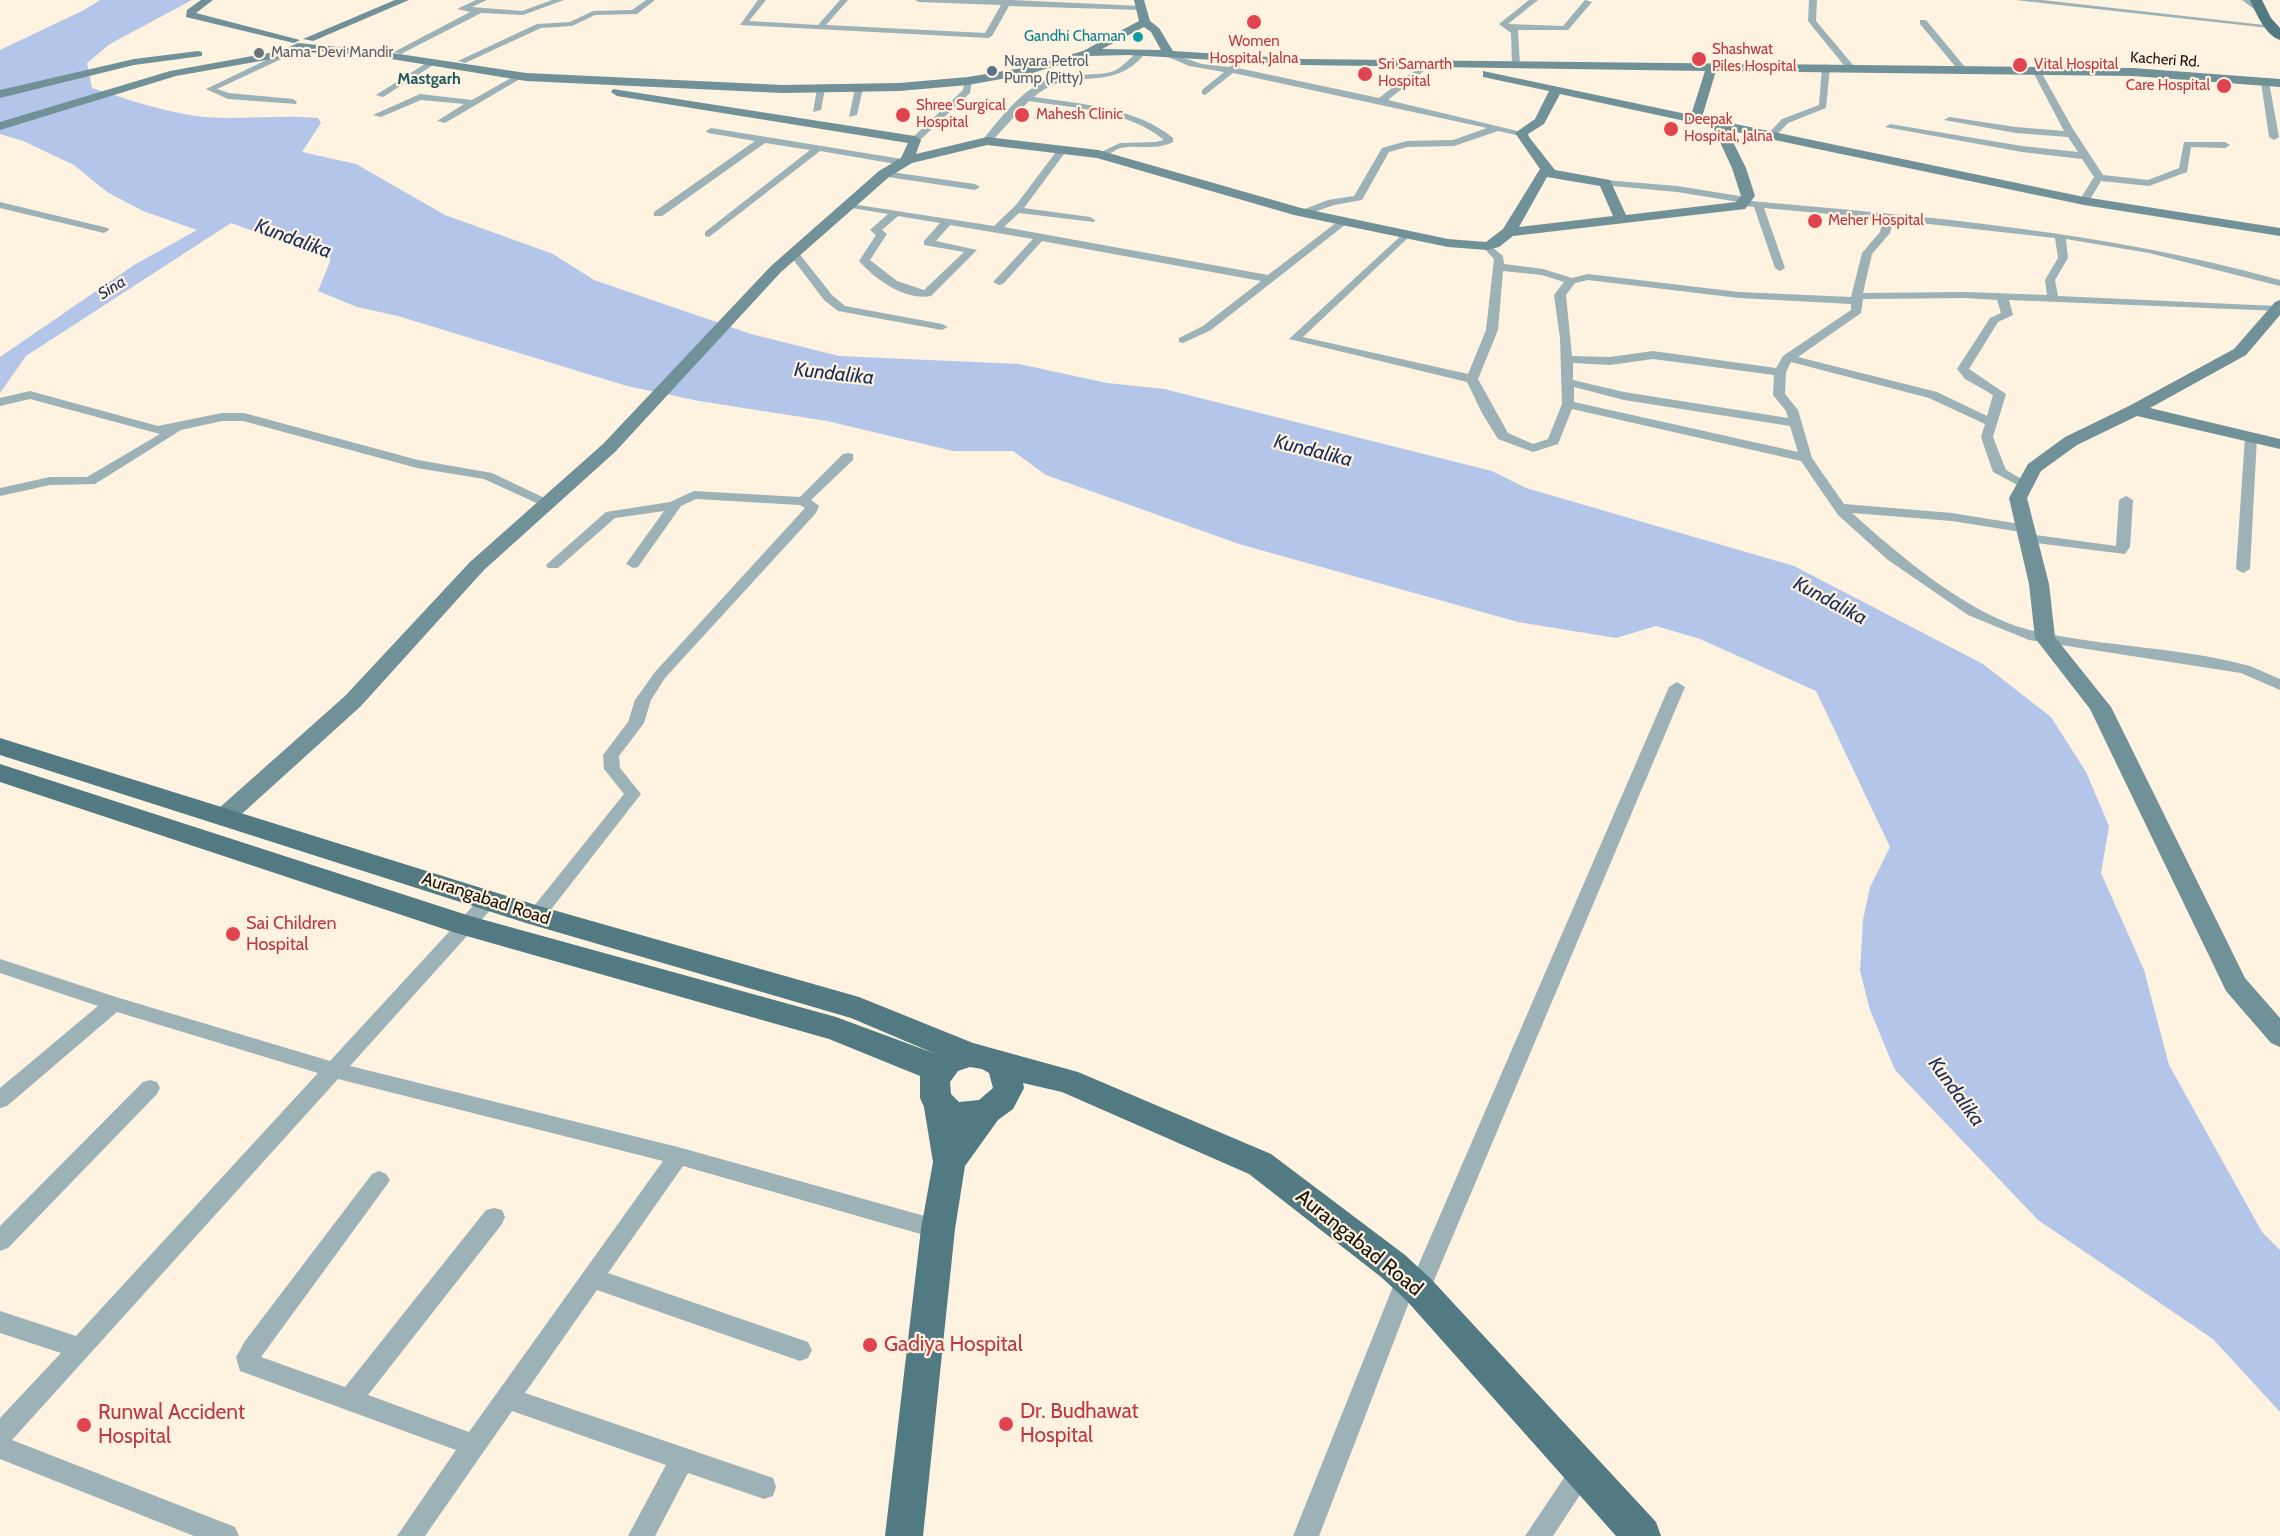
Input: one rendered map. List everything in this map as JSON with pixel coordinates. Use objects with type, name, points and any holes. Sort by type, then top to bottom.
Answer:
[{"type":"main road","points":[[208,0],[190,15],[300,45],[521,76],[544,76]]},
{"type":"main road","points":[[0,126],[187,70],[300,45],[404,0]]},
{"type":"main road","points":[[1140,4],[1145,22],[1155,30],[1169,54]]},
{"type":"main road","points":[[2260,4],[2280,36]]},
{"type":"main road","points":[[1088,53],[1108,40],[1145,22]]},
{"type":"main road","points":[[0,94],[134,62],[300,45],[398,52],[570,80],[821,89],[968,81],[1029,70],[1088,53],[1141,52],[1430,64],[2084,201],[2280,232]]},
{"type":"main road","name":"Kacheri Rd.","points":[[1430,64],[1868,67],[2133,72],[2280,83]]},
{"type":"main road","points":[[1695,121],[1712,66]]},
{"type":"main road","points":[[570,80],[587,86],[648,98],[953,147]]},
{"type":"main road","points":[[1551,173],[1522,140],[1521,133],[1540,121],[1556,90]]},
{"type":"main road","points":[[1509,232],[1733,208],[1749,203],[1739,168],[1719,126]]},
{"type":"main road","points":[[905,161],[915,140]]},
{"type":"main road","points":[[225,815],[353,701],[477,566],[609,448],[720,332],[776,269],[884,174],[905,161],[953,147],[987,141],[1102,155],[1306,213],[1462,245],[1486,246],[1494,244],[1509,232],[1543,172],[1605,183],[1622,220]]},
{"type":"main road","points":[[2278,307],[2241,352],[2135,410],[2071,441],[2034,468],[2018,498],[2039,584],[2045,638],[2100,707],[2235,984],[2280,1036]]},
{"type":"main road","points":[[2135,410],[2280,444]]},
{"type":"main road","name":"Aurangabad Road","points":[[0,746],[225,815],[536,916],[859,1010],[970,1054]]},
{"type":"main road","name":"Aurangabad Road","points":[[0,773],[466,926],[836,1029],[939,1070]]},
{"type":"main road","points":[[904,1536],[938,1229],[949,1162],[940,1106],[932,1089],[939,1070],[947,1062],[970,1054],[982,1055],[998,1092]]},
{"type":"main road","name":"Aurangabad Road","points":[[998,1092],[1067,1081],[1260,1164],[1413,1284],[1642,1536]]},
{"type":"main road","points":[[940,1106],[961,1116],[998,1092]]},
{"type":"main road","points":[[949,1162],[998,1092]]},
{"type":"street","points":[[483,0],[461,8],[523,13],[560,0]]},
{"type":"street","points":[[643,0],[651,0]]},
{"type":"street","points":[[462,61],[540,26],[572,24],[593,13],[634,12],[651,0]]},
{"type":"street","points":[[762,0],[743,23],[988,36],[1007,2]]},
{"type":"street","points":[[820,27],[844,0]]},
{"type":"street","points":[[919,0],[1140,4]]},
{"type":"street","points":[[1534,0],[1503,24],[1514,30],[1565,28],[1589,1]]},
{"type":"street","points":[[1578,0],[1589,1]]},
{"type":"street","points":[[1813,0],[1813,23],[1850,67]]},
{"type":"street","points":[[2019,0],[2272,24]]},
{"type":"street","points":[[2139,0],[2141,13]]},
{"type":"street","points":[[2246,0],[2260,4]]},
{"type":"street","points":[[398,52],[478,11]]},
{"type":"street","points":[[1923,22],[1962,69]]},
{"type":"street","points":[[1514,30],[1516,65]]},
{"type":"street","points":[[293,102],[228,96],[210,89],[300,45]]},
{"type":"street","points":[[987,141],[1026,98],[1055,79],[1119,73],[1141,52]]},
{"type":"street","points":[[1169,54],[1177,60],[1381,101],[1521,133]]},
{"type":"street","points":[[1205,92],[1243,58]]},
{"type":"street","points":[[380,95],[434,62]]},
{"type":"street","points":[[1381,101],[1430,64]]},
{"type":"street","points":[[1770,137],[1785,121],[1823,106],[1826,67]]},
{"type":"street","points":[[2036,70],[2071,134],[2099,178]]},
{"type":"street","points":[[442,121],[521,76]]},
{"type":"street","points":[[915,140],[967,91],[968,81]]},
{"type":"street","points":[[2265,82],[2274,137]]},
{"type":"street","points":[[852,116],[859,88]]},
{"type":"street","points":[[816,110],[821,89]]},
{"type":"street","points":[[378,115],[420,97],[476,103]]},
{"type":"street","points":[[1026,98],[1099,111],[1153,127],[1170,140],[1158,144],[1119,143],[1111,146],[1102,155]]},
{"type":"street","points":[[1949,120],[2016,130],[2071,134]]},
{"type":"street","points":[[1890,127],[2022,149],[2085,156]]},
{"type":"street","points":[[1306,213],[1332,202],[1360,196],[1385,150],[1407,144],[1454,143],[1498,128]]},
{"type":"street","points":[[711,131],[905,161]]},
{"type":"street","points":[[658,214],[762,140]]},
{"type":"street","points":[[2099,178],[2151,183],[2184,170],[2187,144],[2225,145]]},
{"type":"street","points":[[709,234],[817,149]]},
{"type":"street","points":[[996,230],[1017,210],[1062,150]]},
{"type":"street","points":[[884,174],[975,187]]},
{"type":"street","points":[[2084,201],[2099,178]]},
{"type":"street","points":[[1605,183],[1677,189],[1749,203],[1889,217],[2129,247],[2240,270],[2280,283]]},
{"type":"street","points":[[1749,203],[1780,268]]},
{"type":"street","points":[[0,205],[104,230]]},
{"type":"street","points":[[849,205],[1041,236],[1269,279]]},
{"type":"street","points":[[1017,210],[1090,220]]},
{"type":"street","points":[[896,213],[875,230],[882,234],[864,261],[891,284],[910,293],[927,294],[972,250],[928,243],[948,221]]},
{"type":"street","points":[[1889,217],[1885,233],[1867,253],[1856,298],[1857,311],[1789,358],[1780,372],[1779,395],[1792,410],[1806,458],[1840,508],[1893,557],[1973,612],[2029,635],[2245,669],[2280,685]]},
{"type":"street","points":[[1184,340],[1208,328],[1345,221]]},
{"type":"street","points":[[1406,234],[1295,339],[1472,379]]},
{"type":"street","points":[[999,282],[1041,236]]},
{"type":"street","points":[[2052,298],[2050,280],[2063,258],[2060,237]]},
{"type":"street","points":[[1486,246],[1499,258],[1499,267],[1492,330],[1472,379],[1488,414],[1503,436],[1533,448],[1553,441],[1568,405],[1560,295],[1571,281]]},
{"type":"street","points":[[794,254],[804,262],[834,305],[842,309],[942,327]]},
{"type":"street","points":[[1499,267],[1543,272],[1571,281],[1588,277],[1738,296],[1856,298],[2002,296],[2278,307]]},
{"type":"street","points":[[2002,296],[2007,315],[1994,320],[1963,366],[1969,376],[2001,394],[1987,431],[1988,444],[2000,472],[2025,485]]},
{"type":"street","points":[[1566,359],[1610,361],[1653,355],[1780,372]]},
{"type":"street","points":[[1789,358],[1933,395],[1956,408],[1990,422]]},
{"type":"street","points":[[1568,381],[1624,396],[1796,423]]},
{"type":"street","points":[[0,402],[30,395],[149,429],[170,429],[216,416],[244,417],[417,464],[486,476],[548,503]]},
{"type":"street","points":[[1568,405],[1806,458]]},
{"type":"street","points":[[0,492],[50,481],[90,481],[183,425]]},
{"type":"street","points":[[2243,569],[2251,438]]},
{"type":"street","points":[[802,501],[848,457]]},
{"type":"street","points":[[536,916],[633,794],[612,769],[611,755],[636,723],[643,700],[660,675],[811,510],[809,502],[694,495],[674,505],[633,564]]},
{"type":"street","points":[[1840,508],[1944,516],[2120,551],[2123,547],[2127,500]]},
{"type":"street","points":[[553,565],[611,515],[674,505]]},
{"type":"street","points":[[1306,1536],[1413,1284],[1677,687]]},
{"type":"street","points":[[0,1436],[488,901]]},
{"type":"street","points":[[0,966],[114,1004],[334,1070],[678,1156],[938,1229]]},
{"type":"street","points":[[0,1100],[114,1004]]},
{"type":"street","points":[[0,1241],[150,1088]]},
{"type":"street","points":[[410,1536],[678,1156]]},
{"type":"street","points":[[379,1179],[248,1357],[248,1363],[252,1367],[474,1445]]},
{"type":"street","points":[[349,1401],[494,1217]]},
{"type":"street","points":[[592,1278],[800,1350]]},
{"type":"street","points":[[0,1322],[79,1348]]},
{"type":"street","points":[[508,1398],[764,1487]]},
{"type":"street","points":[[0,1447],[226,1536]]},
{"type":"street","points":[[641,1536],[682,1459]]},
{"type":"street","points":[[1538,1536],[1582,1472]]},
{"type":"water","points":[[100,0],[192,0],[110,44],[87,63],[92,88],[157,108],[196,116],[318,118],[321,123],[302,152],[356,164],[445,215],[553,254],[594,280],[751,334],[839,356],[1019,364],[1107,383],[1164,389],[1492,471],[1526,488],[1794,566],[1983,664],[2051,717],[2086,772],[2109,826],[2101,873],[2144,970],[2169,1065],[2262,1232],[2280,1250],[2280,1412],[2213,1339],[2038,1220],[1895,1070],[1870,1010],[1860,971],[1863,920],[1870,887],[1890,847],[1816,691],[1700,639],[1656,626],[1616,638],[1518,622],[1239,544],[1046,475],[1013,451],[953,451],[827,421],[699,401],[627,386],[398,316],[357,307],[318,291],[331,259],[231,223],[26,356],[0,393],[0,357],[134,265],[197,230],[143,211],[107,192],[74,165],[23,141],[0,134],[0,50]]},
{"type":"place","name":"Women Hospital, Jalna","points":[[1254,22]]},
{"type":"place","name":"Gandhi Chaman","points":[[1138,37]]},
{"type":"place","name":"Mama-Devi Mandir","points":[[259,53]]},
{"type":"place","name":"Shashwat Piles Hospital","points":[[1699,59]]},
{"type":"place","name":"Vital Hospital","points":[[2020,65]]},
{"type":"place","name":"Nayara Petrol Pump (Pitty)","points":[[992,71]]},
{"type":"place","name":"Sri Samarth Hospital","points":[[1365,74]]},
{"type":"place","name":"Care Hospital","points":[[2224,86]]},
{"type":"place","name":"Shree Surgical Hospital","points":[[903,115]]},
{"type":"place","name":"Mahesh Clinic","points":[[1022,115]]},
{"type":"place","name":"Deepak Hospital, Jalna","points":[[1671,129]]},
{"type":"place","name":"Meher Hospital","points":[[1815,221]]},
{"type":"place","name":"Sai Children Hospital","points":[[233,934]]},
{"type":"place","name":"Gadiya Hospital","points":[[870,1345]]},
{"type":"place","name":"Dr. Budhawat Hospital","points":[[1006,1424]]},
{"type":"place","name":"Runwal Accident Hospital","points":[[84,1425]]},
{"type":"district","name":"Mastgarh","points":[[429,79]]},
{"type":"water label","name":"Kundalika","points":[[293,239]]},
{"type":"water label","name":"Sina","points":[[112,288]]},
{"type":"water label","name":"Kundalika","points":[[834,374]]},
{"type":"water label","name":"Kundalika","points":[[1313,451]]},
{"type":"water label","name":"Kundalika","points":[[1830,601]]},
{"type":"water label","name":"Kundalika","points":[[1956,1092]]}]
